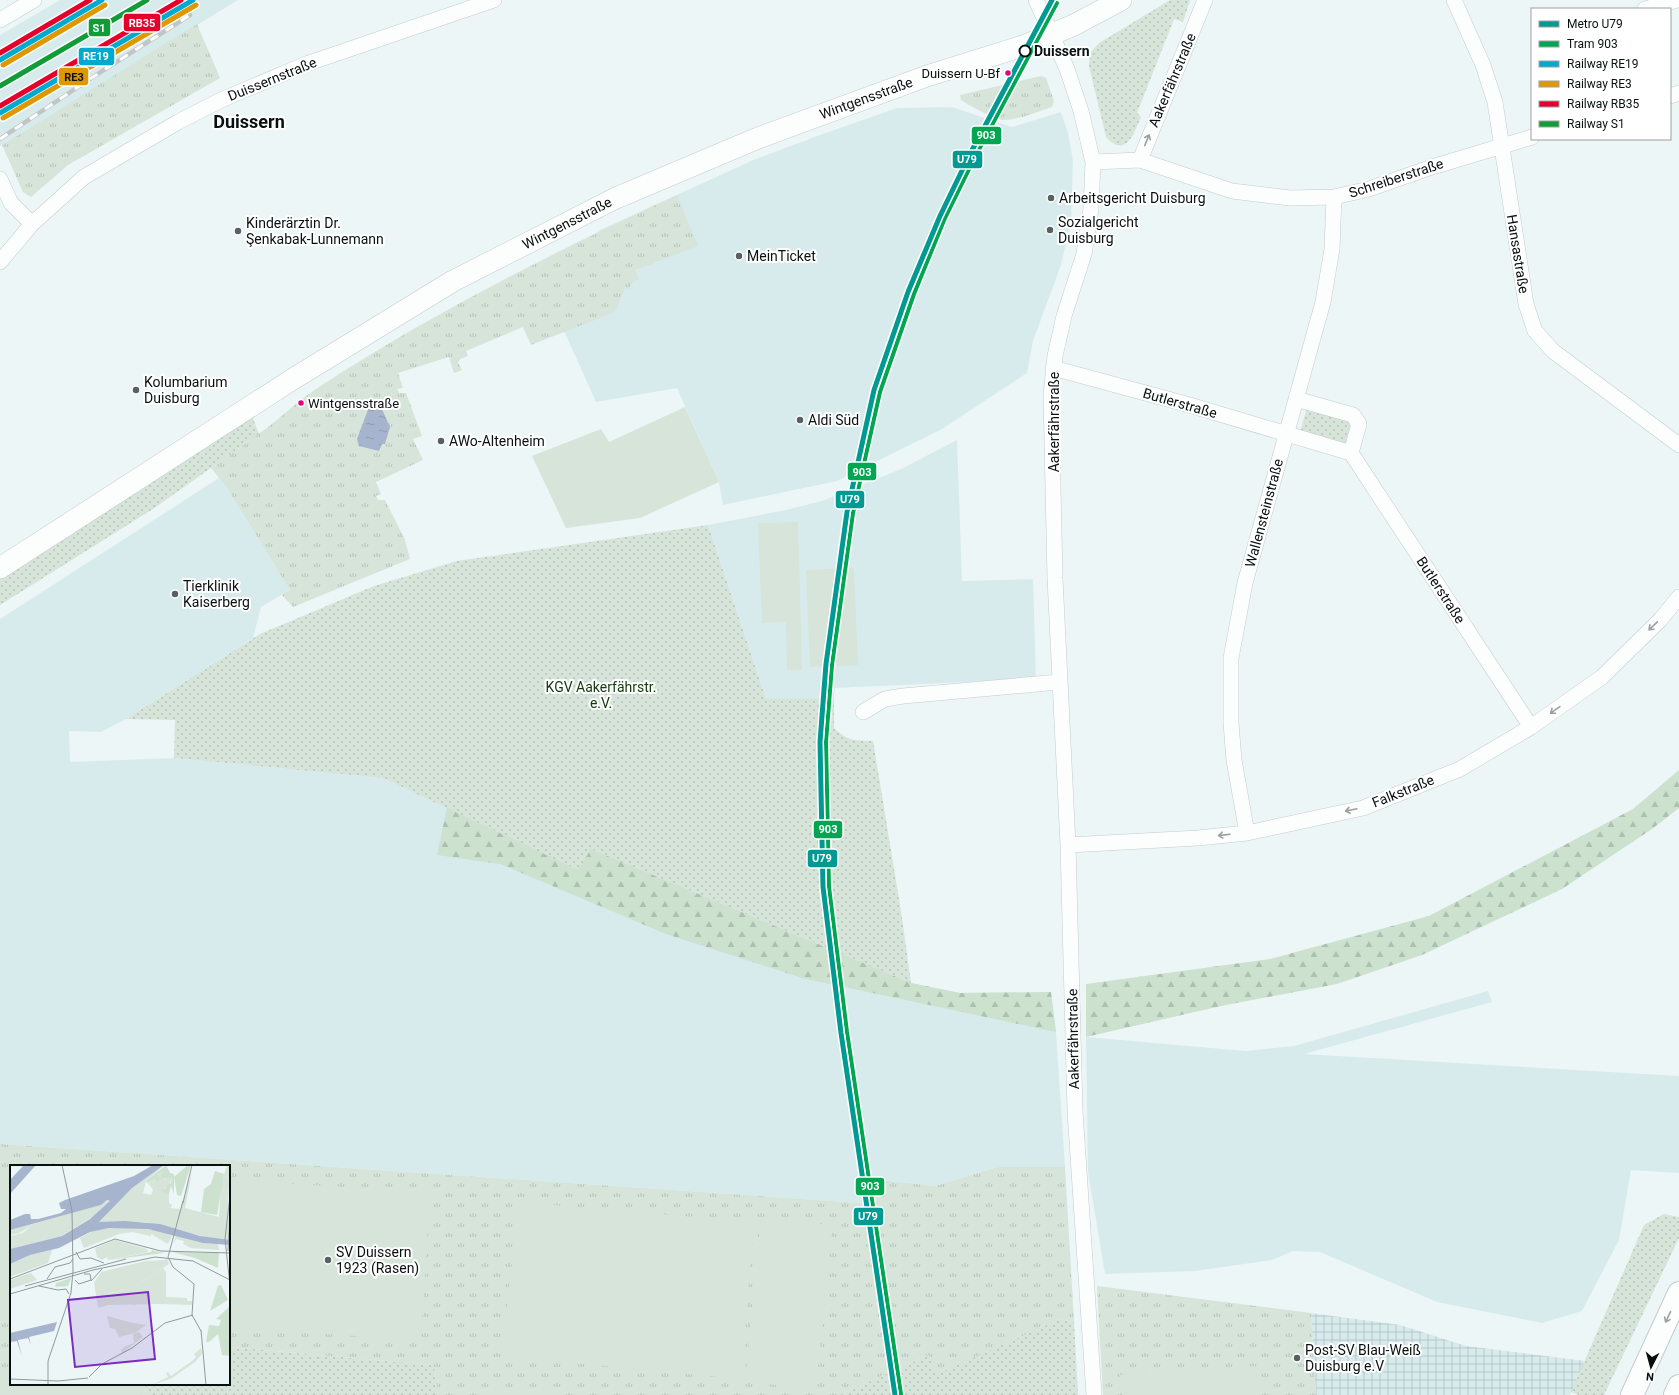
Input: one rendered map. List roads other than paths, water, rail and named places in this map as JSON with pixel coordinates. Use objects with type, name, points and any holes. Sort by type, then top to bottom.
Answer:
[{"type":"highway","points":[[1632,1395],[1679,1293]]},
{"type":"highway","points":[[1675,1395],[1679,1386]]},
{"type":"main road","points":[[1052,35],[1121,0]]},
{"type":"main road","name":"Wintgensstraße","points":[[0,568],[293,379],[453,281],[616,198],[758,138],[862,99],[1052,35]]},
{"type":"street","points":[[0,20],[34,0]]},
{"type":"street","name":"Duissernstraße","points":[[0,262],[32,224],[84,177],[178,122],[221,100],[306,64],[494,0]]},
{"type":"street","name":"Aakerfährstraße","points":[[1036,0],[1067,69],[1081,111],[1093,162],[1091,209],[1084,254],[1064,316],[1053,368],[1052,411],[1055,578],[1068,845],[1075,1111],[1094,1395]]},
{"type":"street","name":"Aakerfährstraße","points":[[1140,160],[1205,0]]},
{"type":"street","name":"Hansastraße","points":[[1454,0],[1483,65],[1495,102],[1526,304],[1535,331],[1553,351],[1679,445]]},
{"type":"street","points":[[1649,8],[1677,0]]},
{"type":"street","name":"Schreiberstraße","points":[[1093,162],[1140,160],[1232,191],[1290,198],[1334,197],[1369,189],[1432,167],[1531,137]]},
{"type":"street","points":[[0,179],[11,203],[32,224]]},
{"type":"street","name":"Wallensteinstraße","points":[[1247,832],[1233,752],[1230,723],[1231,658],[1245,582],[1323,302],[1332,249],[1334,197]]},
{"type":"street","name":"Butlerstraße","points":[[1053,368],[1186,404],[1351,453],[1531,726]]},
{"type":"street","points":[[1296,399],[1353,415],[1359,424],[1351,453]]},
{"type":"street","name":"Falkstraße","points":[[1068,845],[1198,838],[1247,832],[1363,808],[1460,769],[1531,726],[1602,677],[1660,620],[1679,597]]},
{"type":"street","points":[[863,712],[885,699],[903,696],[1059,682]]},
{"type":"water","points":[[374,404],[381,407],[390,427],[385,444],[382,444],[379,451],[359,446],[357,439],[369,407]]},
{"type":"railway","points":[[0,139],[190,15]]},
{"type":"metro line","name":"U79","points":[[895,1395],[841,1033],[823,887],[820,742],[826,664],[847,512],[874,390],[908,292],[940,216],[970,154],[1052,0]]},
{"type":"tram line","name":"903","points":[[901,1394],[847,1032],[829,887],[826,742],[832,665],[853,513],[880,392],[914,294],[945,218],[975,157],[1057,3]]},
{"type":"rail line","name":"RB35","points":[[0,53],[90,0]]},
{"type":"rail line","name":"RE19","points":[[0,60],[102,0]]},
{"type":"rail line","name":"S1","points":[[0,86],[147,0]]},
{"type":"rail line","name":"RB35","points":[[0,106],[181,0]]},
{"type":"rail line","name":"RE19","points":[[0,113],[193,0]]},
{"type":"rail line","name":"RE3","points":[[3,65],[105,5]]},
{"type":"rail line","name":"RE3","points":[[3,118],[196,5]]},
{"type":"place","name":"Duissern","points":[[1025,51]]},
{"type":"place","name":"Duissern U-Bf","points":[[1008,73]]},
{"type":"place","name":"Arbeitsgericht Duisburg","points":[[1051,198]]},
{"type":"place","name":"Sozialgericht Duisburg","points":[[1050,230]]},
{"type":"place","name":"Kinderärztin Dr. Şenkabak-Lunnemann","points":[[238,231]]},
{"type":"place","name":"MeinTicket","points":[[739,256]]},
{"type":"place","name":"Kolumbarium Duisburg","points":[[136,390]]},
{"type":"place","name":"Wintgensstraße","points":[[301,403]]},
{"type":"place","name":"Aldi Süd","points":[[800,420]]},
{"type":"place","name":"AWo-Altenheim","points":[[441,441]]},
{"type":"place","name":"Tierklinik Kaiserberg","points":[[175,594]]},
{"type":"place","name":"SV Duissern 1923 (Rasen)","points":[[328,1260]]},
{"type":"place","name":"Post-SV Blau-Weiß Duisburg e.V","points":[[1297,1358]]},
{"type":"district","name":"Duissern","points":[[249,121]]},
{"type":"park label","name":"KGV Aakerfährstr. e.V.","points":[[601,696]]}]
